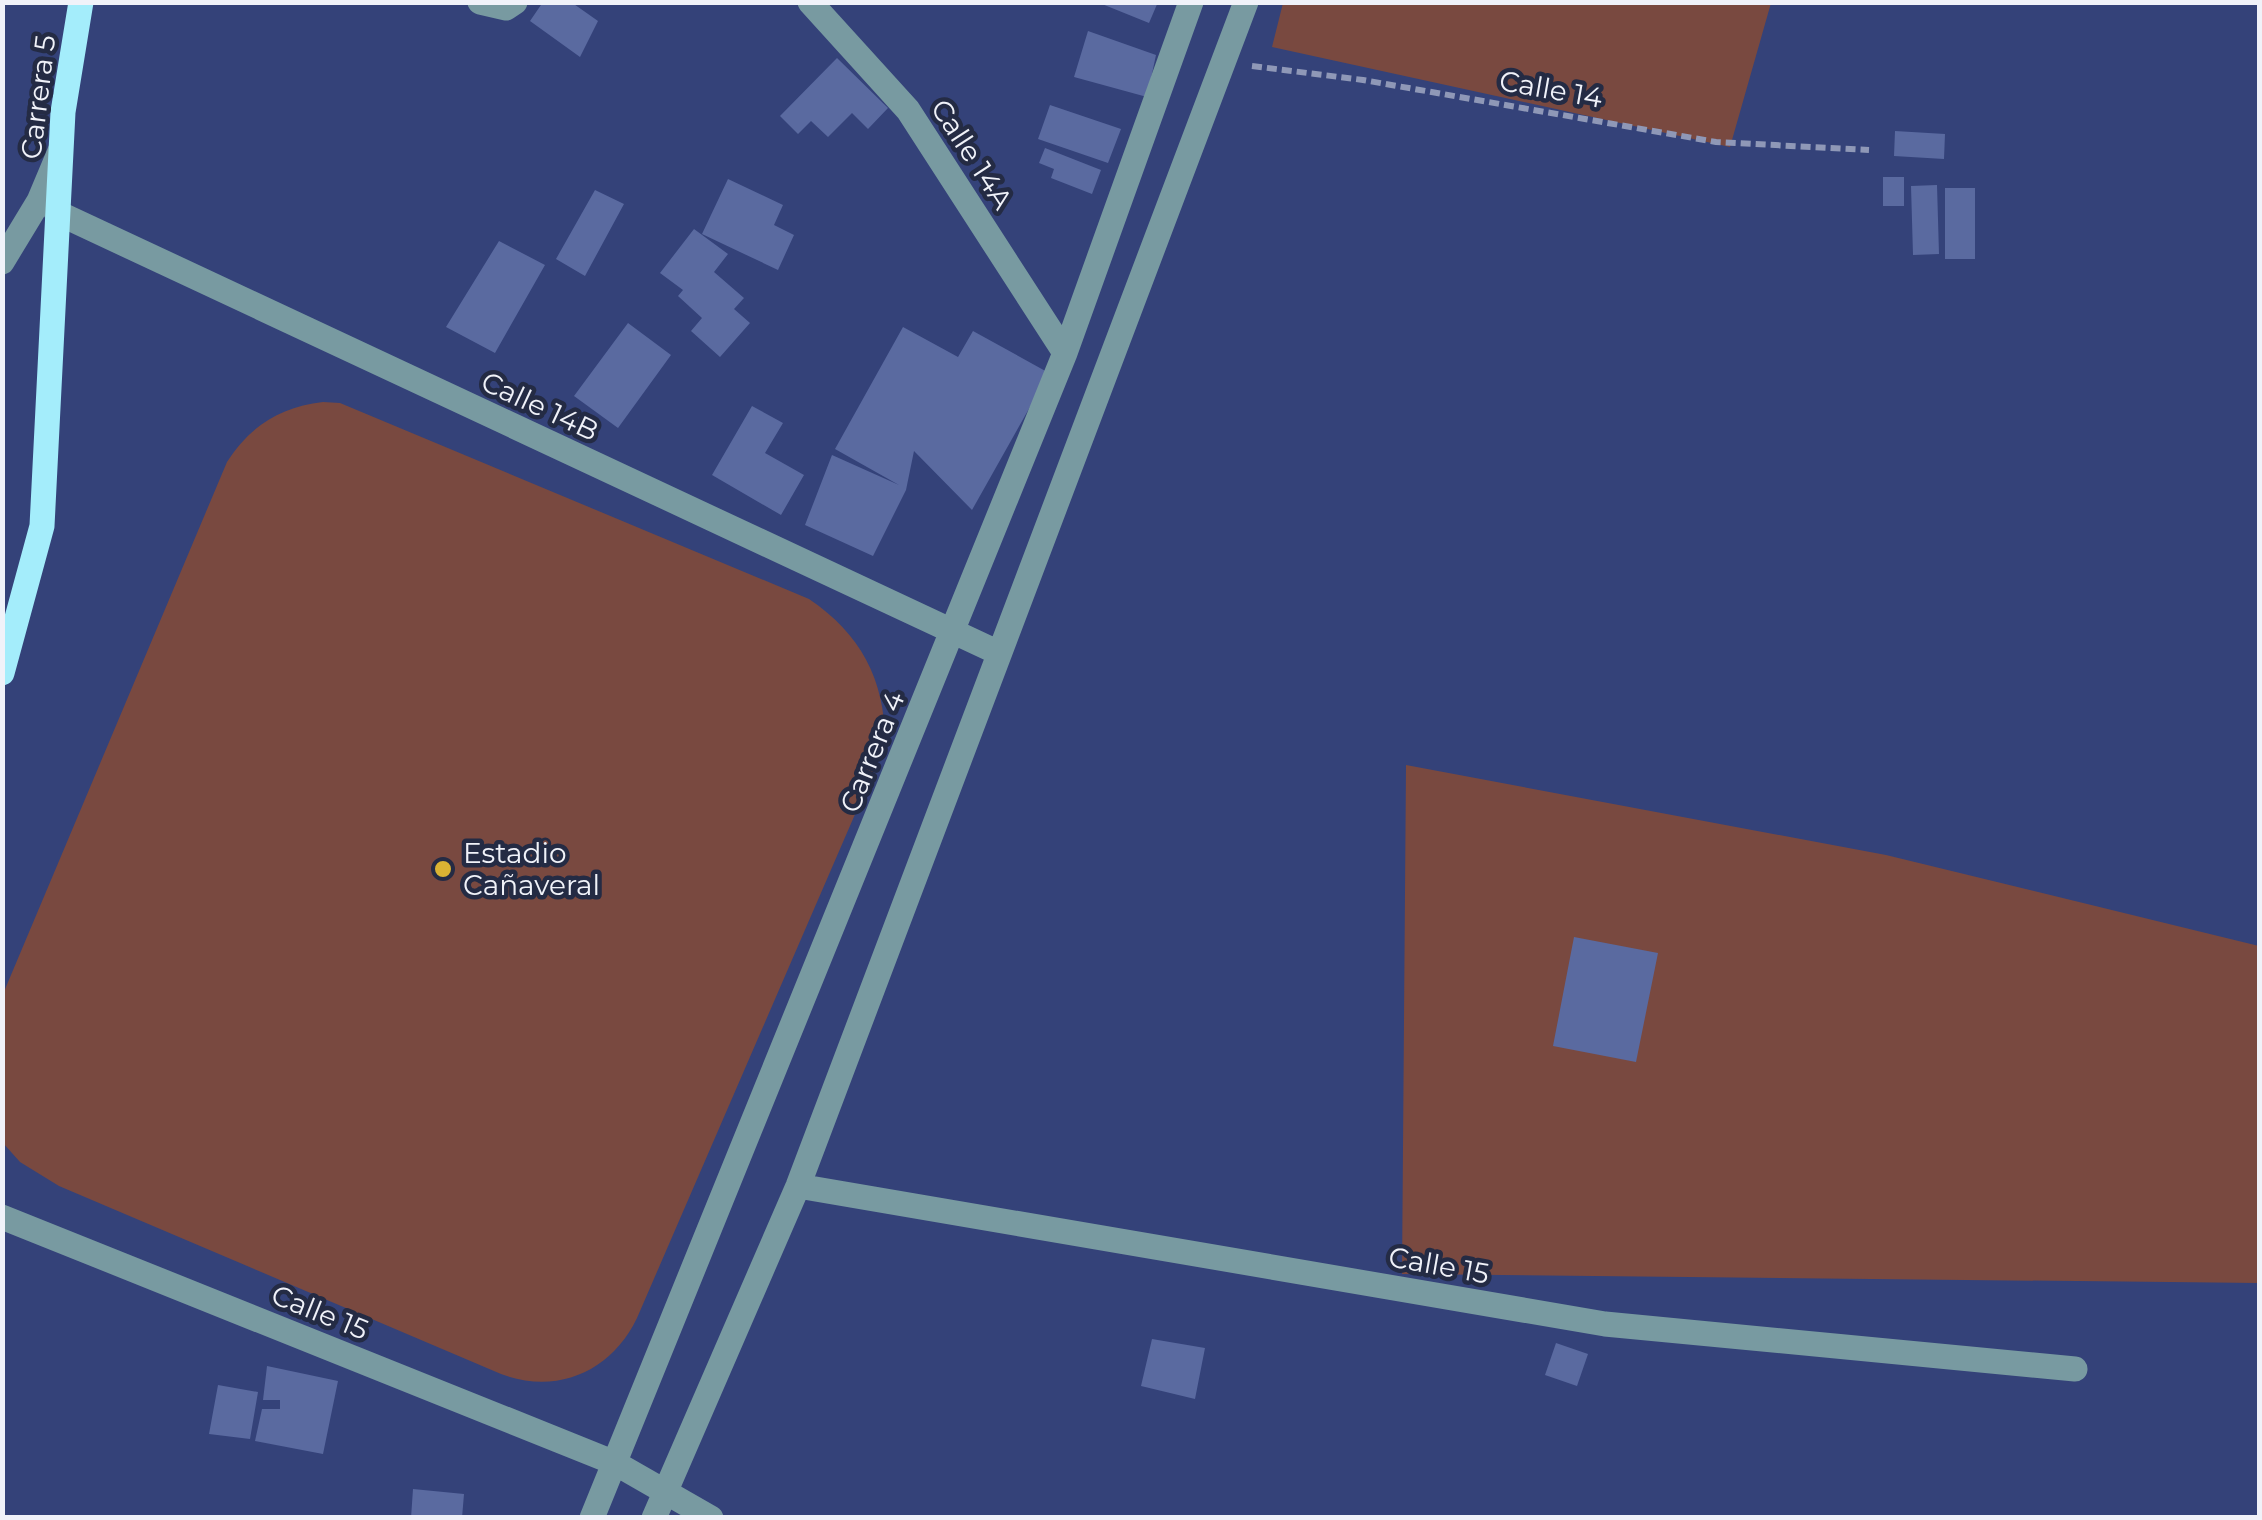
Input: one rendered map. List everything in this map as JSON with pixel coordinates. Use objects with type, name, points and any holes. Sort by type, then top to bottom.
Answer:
[{"type":"main road","name":"Carrera 5","points":[[2,673],[42,526],[60,150],[81,2]]},
{"type":"street","points":[[480,2],[506,8],[515,2]]},
{"type":"street","name":"Calle 14A","points":[[810,2],[908,110],[1065,353]]},
{"type":"street","name":"Carrera 4","points":[[592,1518],[1065,353],[1191,2]]},
{"type":"street","points":[[654,1518],[798,1186],[1246,2]]},
{"type":"street","points":[[2,262],[38,201],[60,150]]},
{"type":"street","name":"Calle 14B","points":[[56,212],[999,653]]},
{"type":"street","name":"Calle 15","points":[[798,1186],[1605,1324],[2075,1368]]},
{"type":"street","name":"Calle 15","points":[[2,1217],[615,1463],[711,1518]]},
{"type":"path","name":"Calle 14","points":[[1226,63],[1363,80],[1716,142],[1870,150]]},
{"type":"shaded area","points":[[1283,2],[1771,3],[1730,147],[1272,47]]},
{"type":"shaded area","name":"Estadio Cañaveral","points":[[340,403],[809,599],[856,644],[867,661],[881,700],[885,745],[637,1318],[613,1352],[597,1365],[562,1380],[542,1382],[501,1374],[59,1186],[20,1162],[3,1143],[3,994],[227,462],[246,438],[268,420],[293,408]]},
{"type":"shaded area","points":[[1406,765],[1886,855],[2259,946],[2259,1283],[1402,1274]]},
{"type":"building","points":[[543,2],[571,2],[598,21],[580,57],[530,21]]},
{"type":"building","points":[[1097,2],[1158,2],[1149,23]]},
{"type":"building","points":[[1088,31],[1156,55],[1147,97],[1074,77]]},
{"type":"building","points":[[837,58],[888,108],[868,129],[852,113],[828,137],[811,121],[798,134],[780,116]]},
{"type":"building","points":[[1050,105],[1121,129],[1108,163],[1038,139]]},
{"type":"building","points":[[1895,131],[1945,134],[1944,159],[1894,156]]},
{"type":"building","points":[[1045,148],[1101,170],[1092,194],[1051,178],[1054,169],[1039,163]]},
{"type":"building","points":[[1883,177],[1904,177],[1904,206],[1883,206]]},
{"type":"building","points":[[728,179],[783,205],[774,225],[794,235],[778,270],[702,234]]},
{"type":"building","points":[[1937,185],[1939,254],[1913,255],[1911,186]]},
{"type":"building","points":[[1945,188],[1975,188],[1975,259],[1945,259]]},
{"type":"building","points":[[595,190],[624,204],[585,276],[556,259]]},
{"type":"building","points":[[694,229],[728,254],[714,272],[744,298],[734,309],[750,323],[720,357],[691,331],[702,318],[678,296],[683,290],[660,273]]},
{"type":"building","points":[[499,241],[545,265],[495,353],[446,327]]},
{"type":"building","points":[[628,323],[671,355],[618,428],[574,396]]},
{"type":"building","points":[[903,327],[958,357],[973,331],[1049,373],[972,510],[914,451],[906,490],[873,556],[805,525],[832,455],[899,485],[835,449]]},
{"type":"building","points":[[752,406],[783,423],[765,453],[804,475],[781,515],[712,475]]},
{"type":"building","points":[[1574,937],[1658,953],[1636,1062],[1553,1046]]},
{"type":"building","points":[[1152,1339],[1205,1348],[1195,1399],[1141,1386]]},
{"type":"building","points":[[1556,1343],[1588,1354],[1577,1386],[1545,1375]]},
{"type":"building","points":[[267,1366],[338,1381],[323,1454],[255,1441],[262,1409],[280,1409],[280,1400],[263,1400]]},
{"type":"building","points":[[218,1385],[258,1392],[250,1439],[209,1434]]},
{"type":"building","points":[[413,1489],[464,1494],[462,1518],[411,1518]]},
{"type":"place","name":"Estadio Cañaveral","points":[[443,869]]}]
